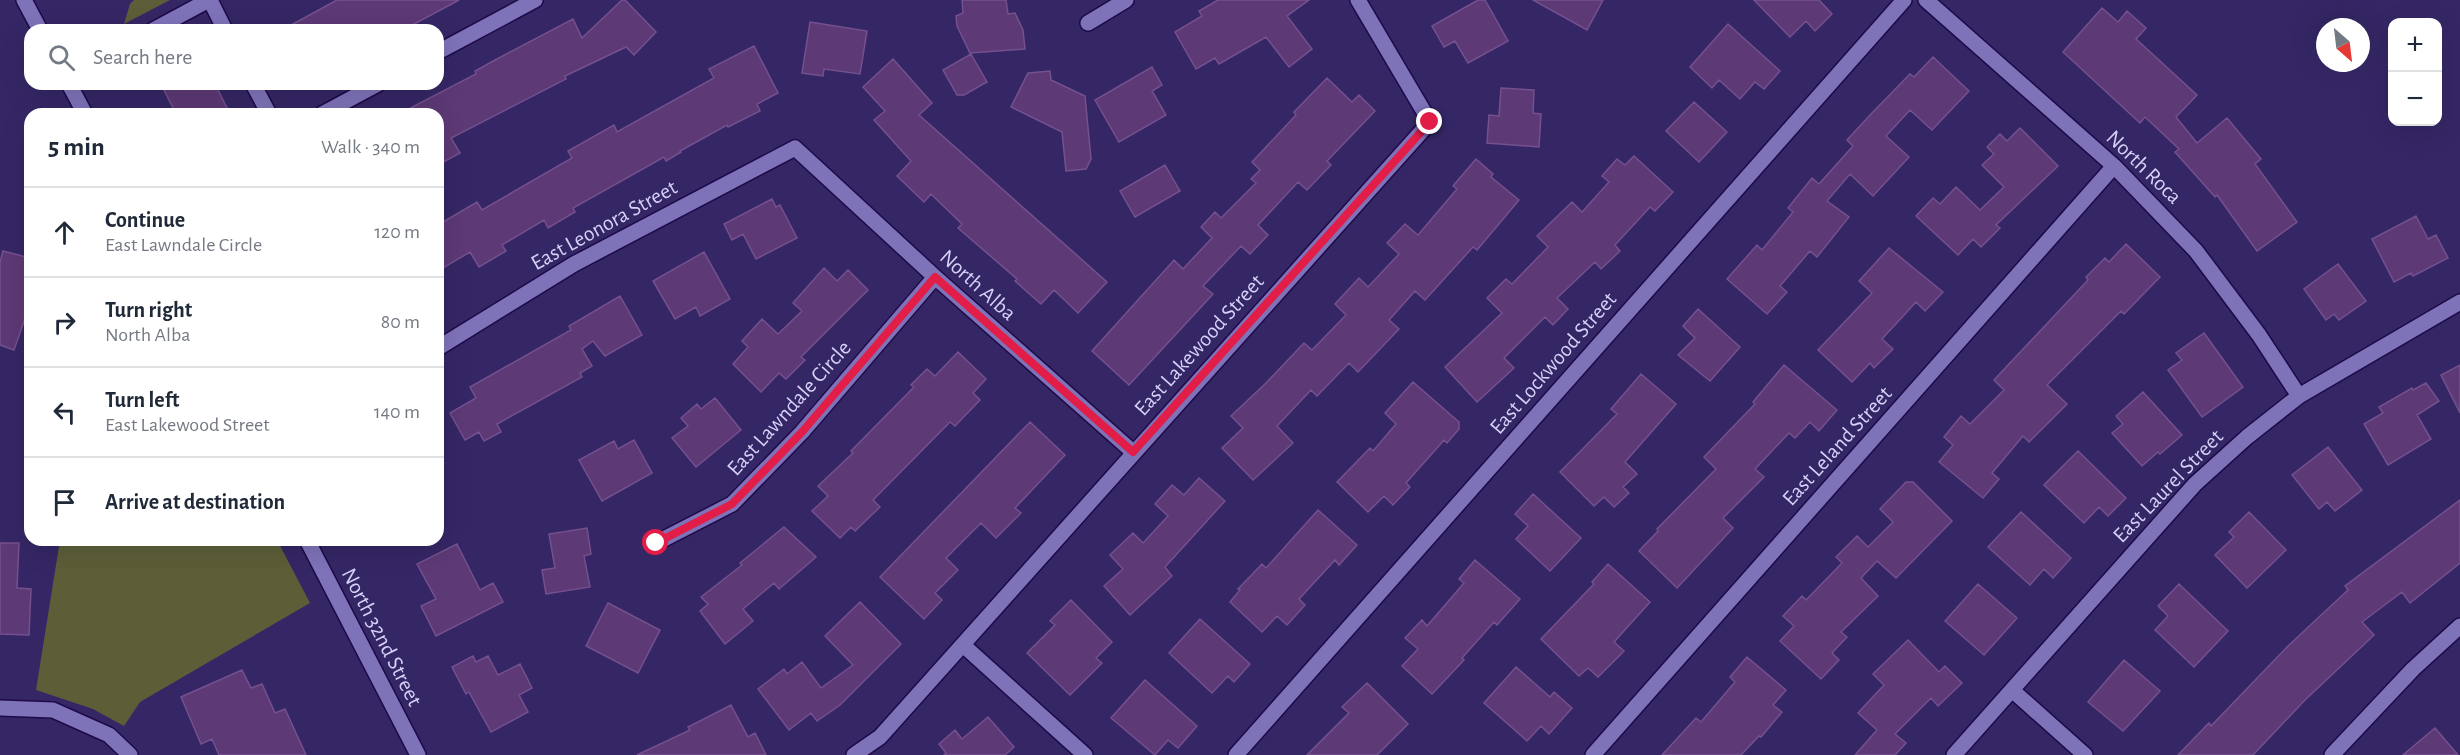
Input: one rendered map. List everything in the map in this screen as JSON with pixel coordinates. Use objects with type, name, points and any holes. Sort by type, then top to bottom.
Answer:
[{"type":"street","points":[[24,0],[37,24]]},
{"type":"street","points":[[164,24],[209,0],[222,24]]},
{"type":"street","points":[[444,49],[535,0]]},
{"type":"street","points":[[1088,23],[1126,0]]},
{"type":"street","name":"East Lakewood Street","points":[[854,755],[880,737],[1430,122],[1358,0]]},
{"type":"street","name":"East Lockwood Street","points":[[1236,755],[1904,0]]},
{"type":"street","name":"North Roca","points":[[1926,0],[2114,166],[2196,251],[2259,335],[2299,396]]},
{"type":"street","points":[[72,90],[82,108]]},
{"type":"street","points":[[256,90],[266,108]]},
{"type":"street","points":[[333,108],[367,90]]},
{"type":"street","name":"North Alba","points":[[795,148],[935,277],[1133,452]]},
{"type":"street","name":"East Leonora Street","points":[[444,344],[574,264],[795,148]]},
{"type":"street","name":"East Leland Street","points":[[1593,755],[2114,166]]},
{"type":"street","name":"East Lawndale Circle","points":[[656,543],[732,504],[802,432],[935,277]]},
{"type":"street","name":"East Laurel Street","points":[[1954,755],[2195,484],[2247,437],[2299,396],[2460,302]]},
{"type":"street","name":"North 32nd Street","points":[[310,546],[418,755]]},
{"type":"street","points":[[2332,755],[2413,669],[2460,626]]},
{"type":"street","points":[[963,645],[1085,755]]},
{"type":"street","points":[[2012,690],[2085,755]]},
{"type":"street","points":[[0,708],[53,710],[109,735],[130,755]]},
{"type":"green space","points":[[134,0],[170,0],[124,24],[130,4]]},
{"type":"green space","points":[[59,546],[280,546],[310,603],[140,702],[124,726],[93,709],[36,690]]},
{"type":"building","points":[[337,0],[459,0],[414,24],[293,24]]},
{"type":"building","points":[[622,0],[625,0],[656,32],[634,55],[626,47],[565,76],[566,79],[451,138],[460,153],[444,162],[444,108],[411,108],[573,19],[582,38]]},
{"type":"building","points":[[962,0],[1006,0],[1008,14],[1015,13],[1023,30],[1025,49],[970,53],[957,26],[956,16],[963,13]]},
{"type":"building","points":[[1218,0],[1309,0],[1287,16],[1312,49],[1289,67],[1266,37],[1219,64],[1215,58],[1196,69],[1175,32],[1202,16],[1199,11]]},
{"type":"building","points":[[1478,0],[1485,0],[1508,41],[1468,63],[1455,41],[1444,47],[1432,26]]},
{"type":"building","points":[[1533,0],[1603,0],[1587,30]]},
{"type":"building","points":[[1754,0],[1819,0],[1832,14],[1815,31],[1806,21],[1790,37]]},
{"type":"building","points":[[2102,8],[2118,22],[2127,11],[2146,28],[2136,39],[2197,95],[2176,117],[2197,143],[2227,118],[2261,159],[2255,164],[2297,222],[2257,251],[2217,195],[2215,197],[2175,152],[2179,149],[2145,117],[2140,123],[2063,52]]},
{"type":"building","points":[[810,22],[867,31],[860,74],[824,69],[823,76],[802,73]]},
{"type":"building","points":[[1728,24],[1780,71],[1764,89],[1755,82],[1740,99],[1719,80],[1712,88],[1690,67]]},
{"type":"building","points":[[754,46],[778,93],[757,104],[760,111],[728,127],[727,125],[666,161],[664,157],[573,208],[575,212],[548,228],[544,220],[502,245],[506,251],[479,267],[470,252],[444,267],[444,221],[477,202],[482,210],[572,158],[568,151],[614,125],[617,132],[714,78],[709,69]]},
{"type":"building","points":[[971,54],[987,82],[964,95],[957,95],[943,70]]},
{"type":"building","points":[[1933,57],[1969,91],[1932,130],[1910,110],[1886,136],[1909,157],[1873,196],[1850,174],[1827,201],[1849,217],[1817,257],[1810,251],[1780,286],[1787,292],[1767,314],[1727,279],[1757,245],[1762,250],[1793,212],[1788,208],[1812,178],[1819,184],[1853,146],[1847,140],[1871,114],[1910,74],[1914,77]]},
{"type":"building","points":[[893,59],[932,103],[919,115],[1107,282],[1078,313],[1054,290],[1041,304],[1015,281],[1017,279],[958,228],[962,224],[931,194],[924,202],[897,176],[911,161],[874,120],[885,111],[863,87]]},
{"type":"building","points":[[1152,67],[1162,85],[1152,91],[1166,115],[1119,142],[1095,100]]},
{"type":"building","points":[[1050,71],[1051,80],[1085,96],[1091,159],[1086,169],[1066,171],[1062,132],[1011,107],[1028,73]]},
{"type":"building","points":[[1327,78],[1352,102],[1359,95],[1375,111],[1327,161],[1331,165],[1307,190],[1298,182],[1258,225],[1268,235],[1250,254],[1241,246],[1203,286],[1213,294],[1129,385],[1092,351],[1174,260],[1183,269],[1212,238],[1201,227],[1215,212],[1221,218],[1256,183],[1251,179],[1260,170],[1252,162],[1296,115],[1294,112]]},
{"type":"building","points":[[1501,88],[1534,90],[1533,113],[1541,114],[1539,147],[1487,143],[1489,115],[1499,116]]},
{"type":"building","points":[[164,90],[218,90],[227,108],[173,108]]},
{"type":"building","points":[[1694,102],[1727,132],[1699,162],[1666,131]]},
{"type":"building","points":[[2020,128],[2058,166],[1996,225],[2000,228],[1981,247],[1973,239],[1958,255],[1916,216],[1933,198],[1940,204],[1956,187],[1980,210],[2004,187],[1982,165],[1994,154],[1987,147],[2000,134],[2007,141]]},
{"type":"building","points":[[1634,156],[1673,192],[1655,211],[1650,207],[1615,245],[1620,251],[1601,269],[1595,262],[1557,298],[1568,309],[1553,325],[1545,317],[1504,358],[1514,368],[1477,402],[1445,367],[1502,313],[1487,298],[1506,279],[1512,284],[1548,247],[1537,236],[1572,202],[1582,212],[1609,182],[1602,176],[1617,159],[1625,165]]},
{"type":"building","points":[[1476,159],[1493,174],[1491,177],[1519,200],[1477,250],[1473,247],[1425,300],[1415,291],[1389,320],[1399,329],[1358,372],[1349,363],[1317,396],[1311,390],[1277,426],[1293,443],[1253,480],[1222,448],[1243,428],[1231,416],[1304,343],[1312,350],[1346,315],[1335,304],[1359,278],[1368,287],[1399,254],[1387,243],[1405,224],[1418,235],[1457,189],[1453,186]]},
{"type":"building","points":[[1165,165],[1180,191],[1135,217],[1120,191]]},
{"type":"building","points":[[772,199],[776,207],[780,205],[797,238],[756,259],[743,234],[732,240],[724,224]]},
{"type":"building","points":[[2416,216],[2428,239],[2436,235],[2448,258],[2413,276],[2411,273],[2394,282],[2372,239]]},
{"type":"building","points":[[2126,244],[2160,277],[2124,314],[2121,311],[2047,385],[2067,404],[2029,442],[2023,436],[1992,473],[1999,479],[1983,498],[1939,462],[1953,445],[1944,437],[1961,416],[1970,424],[2004,390],[1994,380],[2088,280],[2086,277],[2105,258],[2109,262]]},
{"type":"building","points":[[1889,248],[1943,292],[1925,311],[1916,302],[1882,339],[1893,349],[1874,368],[1870,363],[1852,382],[1818,350],[1872,293],[1859,281]]},
{"type":"building","points":[[3,251],[24,256],[24,321],[14,350],[0,345],[0,262]]},
{"type":"building","points":[[704,252],[730,299],[700,316],[696,307],[675,319],[653,281]]},
{"type":"building","points":[[2338,264],[2366,301],[2339,320],[2334,314],[2326,320],[2304,289]]},
{"type":"building","points":[[824,268],[837,281],[848,270],[868,290],[801,357],[805,360],[786,379],[779,373],[761,392],[733,364],[748,347],[742,341],[762,319],[778,334],[802,311],[793,303]]},
{"type":"building","points":[[620,296],[642,335],[605,356],[593,341],[582,349],[592,366],[580,373],[582,377],[497,424],[501,432],[484,441],[479,432],[465,440],[450,413],[476,398],[470,387],[571,330],[569,326]]},
{"type":"building","points":[[1698,309],[1740,347],[1710,381],[1678,355],[1695,338],[1683,326]]},
{"type":"building","points":[[2204,333],[2243,387],[2202,417],[2168,370],[2182,360],[2176,353]]},
{"type":"building","points":[[958,352],[986,379],[973,393],[980,400],[955,426],[950,422],[873,500],[880,507],[855,531],[851,527],[840,538],[812,511],[828,496],[818,486],[853,453],[851,451],[914,387],[911,385],[927,369],[935,376]]},
{"type":"building","points":[[1784,365],[1837,410],[1819,431],[1810,422],[1795,438],[1789,433],[1755,469],[1764,477],[1723,518],[1733,528],[1677,588],[1639,551],[1658,531],[1657,529],[1716,469],[1704,457],[1755,404],[1753,402]]},
{"type":"building","points":[[2460,365],[2460,413],[2441,375]]},
{"type":"building","points":[[1641,374],[1676,404],[1625,462],[1637,474],[1623,487],[1629,493],[1614,507],[1604,497],[1594,506],[1560,472],[1617,414],[1611,409]]},
{"type":"building","points":[[1413,382],[1459,422],[1459,429],[1447,443],[1444,440],[1406,483],[1410,487],[1393,505],[1384,496],[1368,512],[1337,482],[1370,448],[1373,451],[1396,424],[1385,413]]},
{"type":"building","points":[[2426,383],[2439,401],[2417,415],[2431,439],[2388,465],[2364,424],[2383,413],[2379,407],[2412,388],[2413,390]]},
{"type":"building","points":[[2143,392],[2182,435],[2142,466],[2112,433],[2123,424],[2116,416]]},
{"type":"building","points":[[715,398],[741,430],[696,467],[672,438],[688,426],[681,418],[697,404],[701,409]]},
{"type":"building","points":[[1030,422],[1065,455],[1015,508],[1021,513],[996,538],[981,523],[946,558],[958,570],[935,593],[942,600],[924,619],[880,577]]},
{"type":"building","points":[[634,440],[652,473],[602,501],[579,460],[614,441],[618,449]]},
{"type":"building","points":[[2328,447],[2362,490],[2335,511],[2327,502],[2319,509],[2292,475]]},
{"type":"building","points":[[2078,451],[2126,498],[2108,516],[2099,507],[2084,523],[2044,485]]},
{"type":"building","points":[[1199,478],[1225,501],[1165,567],[1172,576],[1130,615],[1104,586],[1123,569],[1110,555],[1133,533],[1143,543],[1168,516],[1155,504],[1172,485],[1184,495]]},
{"type":"building","points":[[1906,482],[1913,482],[1952,521],[1896,578],[1877,561],[1861,578],[1878,596],[1841,632],[1847,637],[1832,653],[1839,660],[1821,679],[1780,641],[1794,626],[1783,616],[1802,596],[1806,600],[1842,563],[1836,557],[1857,536],[1868,547],[1893,522],[1880,509]]},
{"type":"building","points":[[1533,494],[1581,538],[1550,571],[1516,539],[1528,526],[1515,514]]},
{"type":"building","points":[[2460,500],[2460,563],[2410,603],[2402,592],[2362,622],[2374,635],[2304,701],[2253,755],[2178,755],[2209,723],[2211,726],[2288,646],[2348,590],[2345,586]]},
{"type":"building","points":[[1318,510],[1357,545],[1339,565],[1335,560],[1299,599],[1305,605],[1287,625],[1277,616],[1262,632],[1230,602],[1240,590],[1238,589],[1262,564],[1266,568]]},
{"type":"building","points":[[2021,512],[2071,558],[2053,578],[2044,569],[2030,585],[1988,547]]},
{"type":"building","points":[[2249,512],[2286,550],[2247,588],[2215,555],[2234,537],[2229,532]]},
{"type":"building","points":[[784,527],[816,557],[779,589],[774,583],[743,609],[753,621],[725,644],[700,611],[708,604],[701,597],[742,565],[740,563]]},
{"type":"building","points":[[587,528],[591,554],[584,556],[590,587],[546,594],[542,570],[555,568],[549,534]]},
{"type":"building","points":[[0,543],[19,543],[17,588],[31,589],[29,635],[0,634]]},
{"type":"building","points":[[457,544],[480,590],[493,583],[503,602],[436,636],[421,606],[436,599],[417,564]]},
{"type":"building","points":[[1475,560],[1520,599],[1497,625],[1494,622],[1462,658],[1464,660],[1432,694],[1402,666],[1418,649],[1405,638],[1422,620],[1427,626],[1464,583],[1459,579]]},
{"type":"building","points":[[1608,564],[1650,602],[1614,642],[1624,651],[1598,677],[1588,668],[1579,676],[1541,639],[1594,584],[1592,582]]},
{"type":"building","points":[[1978,584],[2017,618],[1984,655],[1945,621]]},
{"type":"building","points":[[2179,584],[2228,631],[2194,667],[2155,630],[2168,616],[2158,606]]},
{"type":"building","points":[[1071,600],[1112,642],[1096,658],[1102,663],[1070,695],[1027,653],[1055,625],[1050,621]]},
{"type":"building","points":[[860,602],[901,644],[840,705],[817,721],[811,713],[789,730],[758,689],[784,669],[787,674],[802,662],[821,688],[853,665],[825,636]]},
{"type":"building","points":[[608,603],[660,630],[638,673],[586,646]]},
{"type":"building","points":[[1200,619],[1250,664],[1234,682],[1228,676],[1212,693],[1169,653]]},
{"type":"building","points":[[1908,640],[1939,672],[1945,666],[1962,683],[1938,706],[1931,698],[1895,734],[1906,743],[1895,755],[1855,755],[1877,730],[1858,713],[1884,685],[1873,674]]},
{"type":"building","points":[[473,656],[476,662],[488,656],[498,675],[520,664],[532,688],[519,695],[528,712],[491,732],[469,692],[466,694],[452,667]]},
{"type":"building","points":[[1747,657],[1786,690],[1773,705],[1782,712],[1761,737],[1759,736],[1741,755],[1662,755],[1696,718],[1701,722],[1735,682],[1730,677]]},
{"type":"building","points":[[2124,660],[2160,691],[2123,731],[2088,702]]},
{"type":"building","points":[[1516,667],[1550,697],[1554,692],[1572,708],[1549,734],[1541,726],[1527,741],[1484,703]]},
{"type":"building","points":[[242,670],[251,688],[262,684],[275,713],[285,709],[306,755],[219,755],[212,739],[201,744],[181,697]]},
{"type":"building","points":[[1145,680],[1197,726],[1178,748],[1168,740],[1155,755],[1111,718]]},
{"type":"building","points":[[1367,683],[1408,724],[1377,755],[1307,755],[1349,713],[1342,707]]},
{"type":"building","points":[[731,705],[748,737],[755,733],[766,755],[637,755],[690,730],[688,727]]},
{"type":"building","points":[[988,717],[1014,747],[1005,755],[944,755],[946,753],[939,744],[955,730],[962,739]]},
{"type":"building","points":[[2435,728],[2458,755],[2403,755]]},
{"type":"route","points":[[656,543],[732,504],[802,432],[935,277],[1133,452],[1430,122]]}]
